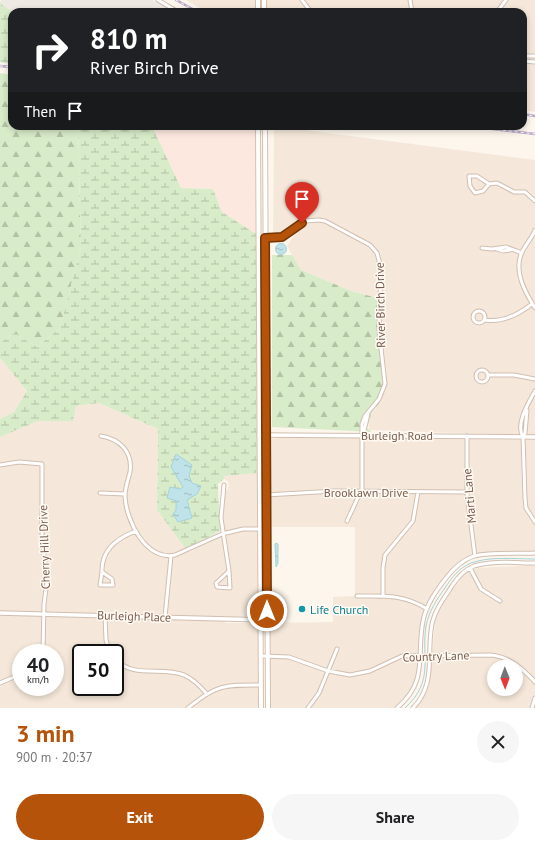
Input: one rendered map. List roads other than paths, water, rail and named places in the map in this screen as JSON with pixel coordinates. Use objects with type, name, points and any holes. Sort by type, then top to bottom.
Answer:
[{"type":"main road","points":[[258,130],[261,708]]},
{"type":"main road","points":[[265,130],[267,620],[265,656],[268,708]]},
{"type":"street","points":[[158,0],[171,8]]},
{"type":"street","points":[[489,184],[476,176],[469,176],[470,186],[475,193],[482,191],[489,184],[497,183],[514,192],[525,192],[535,201]]},
{"type":"street","name":"River Birch Drive","points":[[258,238],[282,237],[302,223],[318,220],[331,224],[364,242],[377,253],[382,268],[378,330],[385,384],[379,399],[362,424],[361,491]]},
{"type":"street","points":[[535,230],[522,253],[519,262],[520,275],[525,292],[535,308]]},
{"type":"street","points":[[482,248],[497,249],[503,246],[510,250],[522,253]]},
{"type":"street","points":[[485,320],[486,316],[483,312],[479,311],[474,314],[473,318],[476,323],[480,324],[485,320],[493,321],[510,317],[532,304]]},
{"type":"street","points":[[488,375],[484,382],[478,381],[476,378],[476,374],[481,370],[486,372],[488,375],[514,375],[535,379]]},
{"type":"street","points":[[535,391],[524,412],[521,424],[521,434],[523,437],[525,503],[528,514],[535,522]]},
{"type":"street","name":"Burleigh Road","points":[[259,435],[467,436],[535,438]]},
{"type":"street","points":[[101,436],[115,440],[127,453],[130,468],[126,494],[129,515],[136,530],[152,550],[163,555],[171,556],[180,554],[222,534],[260,528],[266,529]]},
{"type":"street","name":"Marti Lane","points":[[467,436],[467,492],[475,556]]},
{"type":"street","name":"Cherry Hill Drive","points":[[0,465],[19,462],[42,464],[42,537],[47,581],[43,644]]},
{"type":"street","points":[[224,485],[220,510],[222,534],[229,571],[230,588],[217,587],[216,583],[229,571]]},
{"type":"street","points":[[347,521],[361,491]]},
{"type":"street","name":"Brooklawn Drive","points":[[266,495],[361,491],[467,492]]},
{"type":"street","points":[[383,596],[383,568],[386,555],[413,520],[418,492]]},
{"type":"street","points":[[100,493],[126,494]]},
{"type":"street","points":[[102,572],[112,579],[113,585],[100,585],[103,558],[110,547],[136,530]]},
{"type":"street","points":[[413,708],[427,687],[430,674],[422,628],[427,609],[436,591],[453,569],[465,560],[475,556],[535,553]]},
{"type":"street","points":[[165,617],[171,556]]},
{"type":"street","points":[[397,708],[411,694],[415,686],[426,654],[436,613],[454,582],[470,568],[489,564],[535,563]]},
{"type":"street","points":[[470,568],[482,589],[500,601]]},
{"type":"street","points":[[356,596],[383,596],[408,599],[427,609]]},
{"type":"street","name":"Burleigh Place","points":[[0,613],[267,620]]},
{"type":"street","points":[[105,616],[107,644]]},
{"type":"street","points":[[308,708],[317,698],[337,649]]},
{"type":"street","name":"Country Lane","points":[[265,656],[290,657],[328,671],[345,675],[361,674],[402,656],[426,654],[486,654],[501,657],[518,665],[535,682]]},
{"type":"street","points":[[124,666],[136,670],[181,674],[195,682],[206,693]]},
{"type":"street","points":[[0,683],[12,678]]},
{"type":"street","points":[[188,708],[206,693],[227,685],[261,685]]},
{"type":"street","points":[[532,708],[535,698]]},
{"type":"water","points":[[281,243],[285,245],[287,249],[285,253],[281,255],[277,253],[275,249],[277,245]]},
{"type":"water","points":[[176,454],[192,465],[189,476],[192,483],[201,486],[197,494],[187,500],[192,518],[178,522],[173,514],[176,510],[176,501],[167,498],[170,487],[180,489],[183,487],[171,467]]},
{"type":"water","points":[[275,544],[278,544],[278,563],[276,567]]},
{"type":"waterway","points":[[405,708],[414,698],[424,679],[425,638],[429,615],[436,601],[459,570],[471,563],[486,559],[535,559]]},
{"type":"railway","points":[[176,0],[191,8]]},
{"type":"railway","points":[[0,66],[8,67]]},
{"type":"railway","points":[[527,115],[535,116]]},
{"type":"railway","points":[[501,130],[535,134]]},
{"type":"place","name":"Life Church","points":[[302,609]]}]
